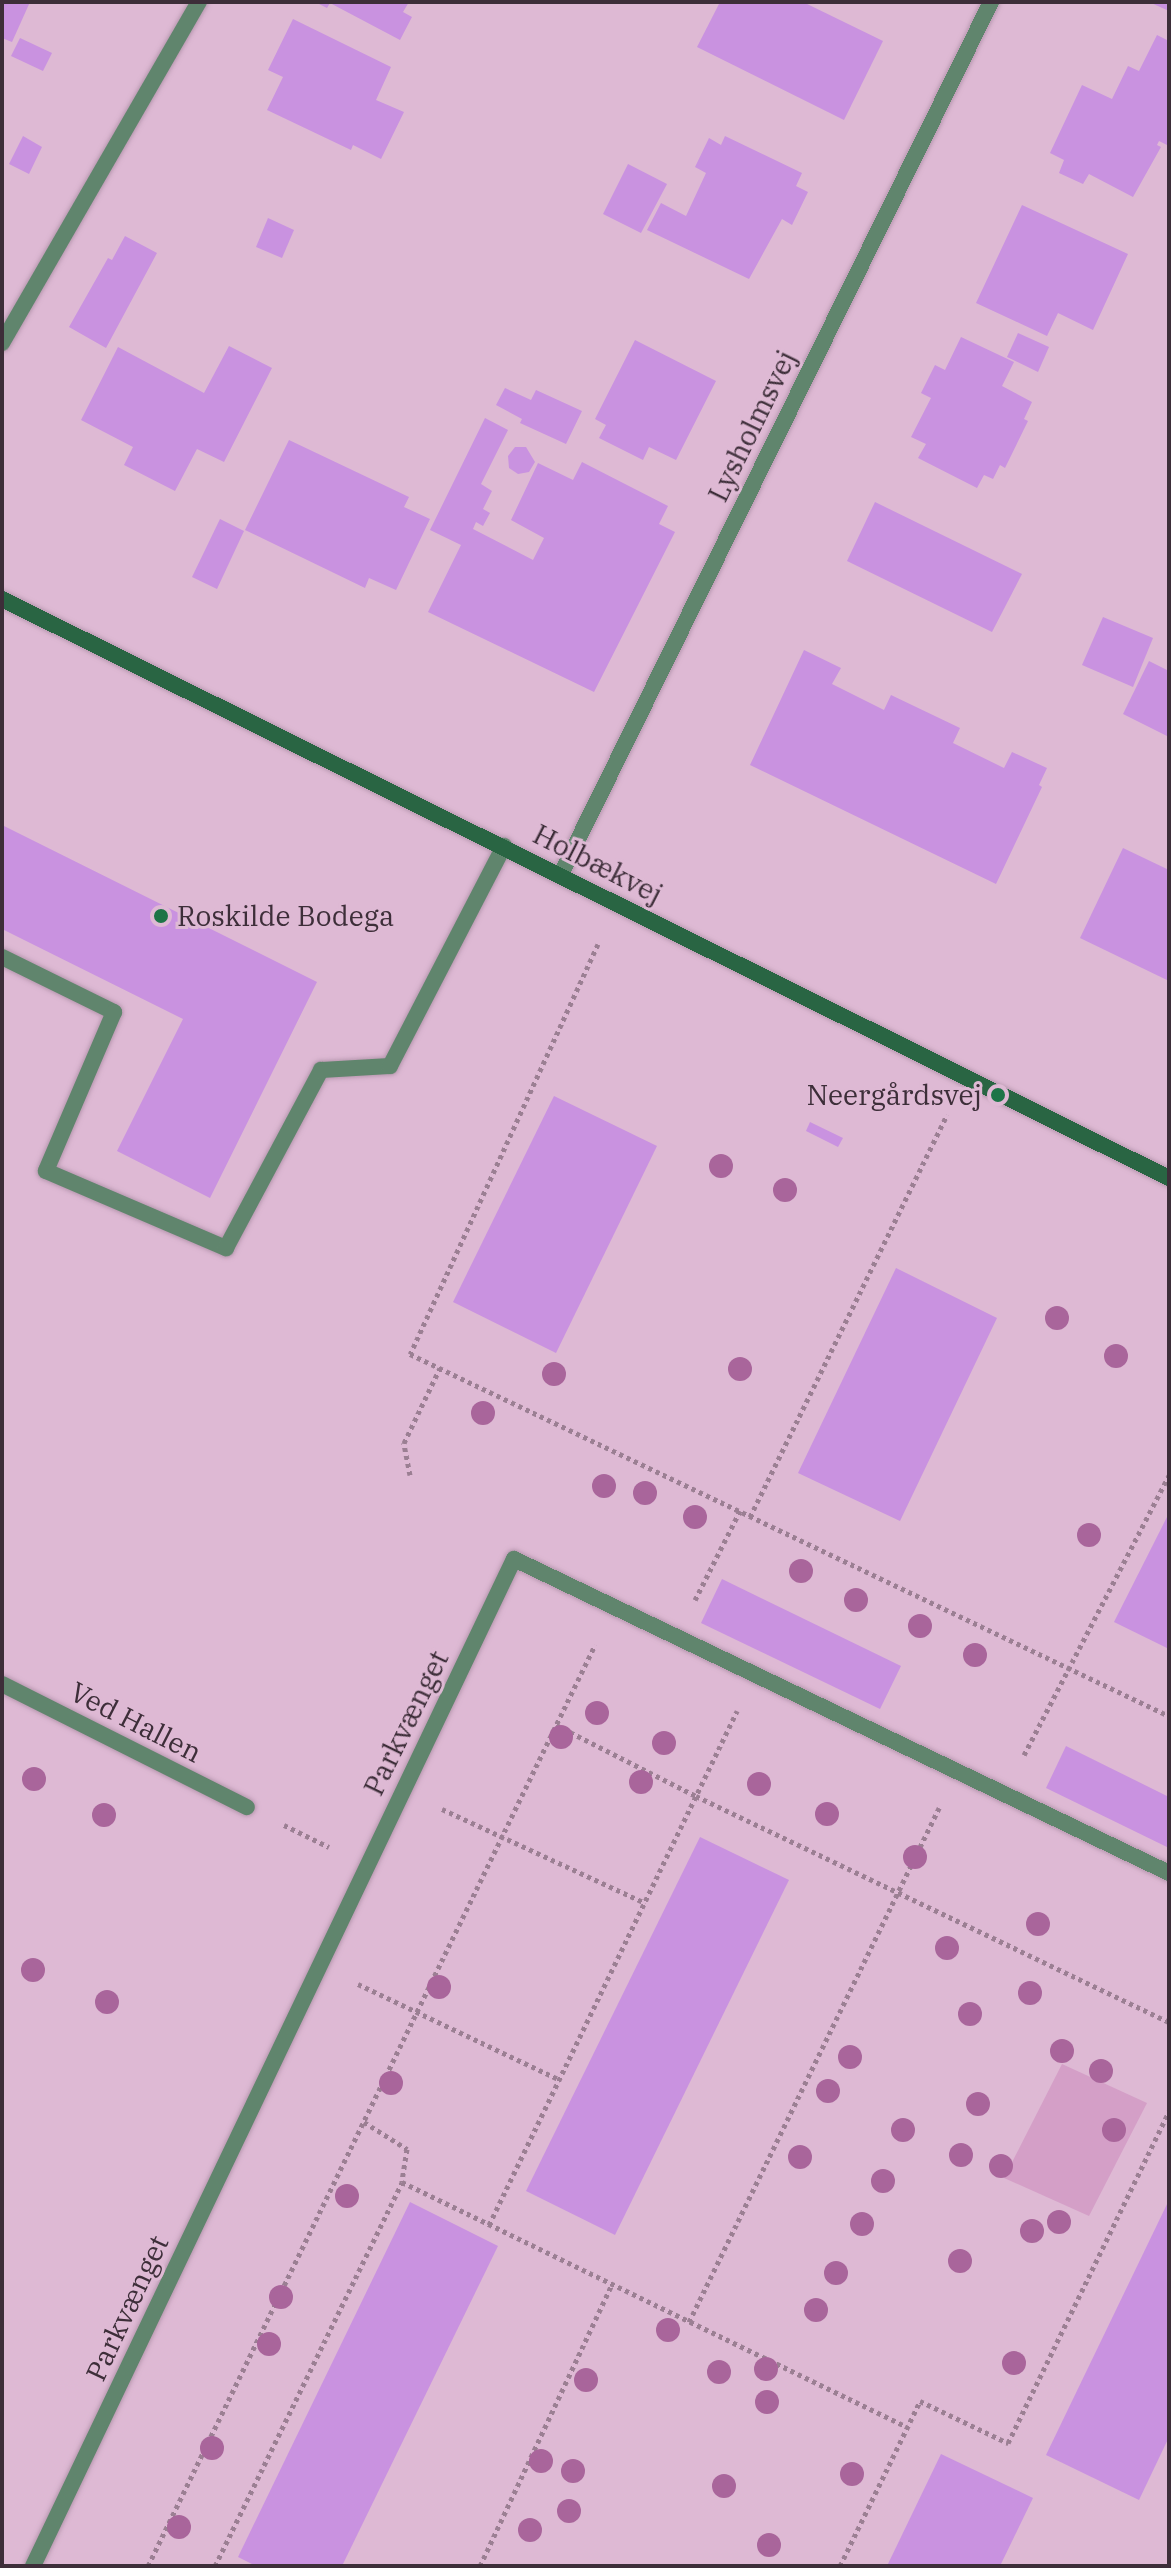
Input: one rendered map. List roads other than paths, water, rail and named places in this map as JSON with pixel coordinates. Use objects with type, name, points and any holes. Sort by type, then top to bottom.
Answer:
[{"type":"street","points":[[2,343],[199,2]]},
{"type":"street","name":"Lysholmsvej","points":[[561,874],[991,2]]},
{"type":"street","name":"Holbækvej","points":[[2,599],[1169,1178]]},
{"type":"street","points":[[2,957],[114,1012],[46,1171],[226,1248],[321,1070],[390,1066],[504,846]]},
{"type":"street","name":"Parkvænget","points":[[33,2566],[514,1559],[1169,1873]]},
{"type":"street","name":"Ved Hallen","points":[[2,1684],[247,1807]]},
{"type":"place","name":"Roskilde Bodega","points":[[161,916]]},
{"type":"place","name":"Neergårdsvej","points":[[998,1095]]}]
